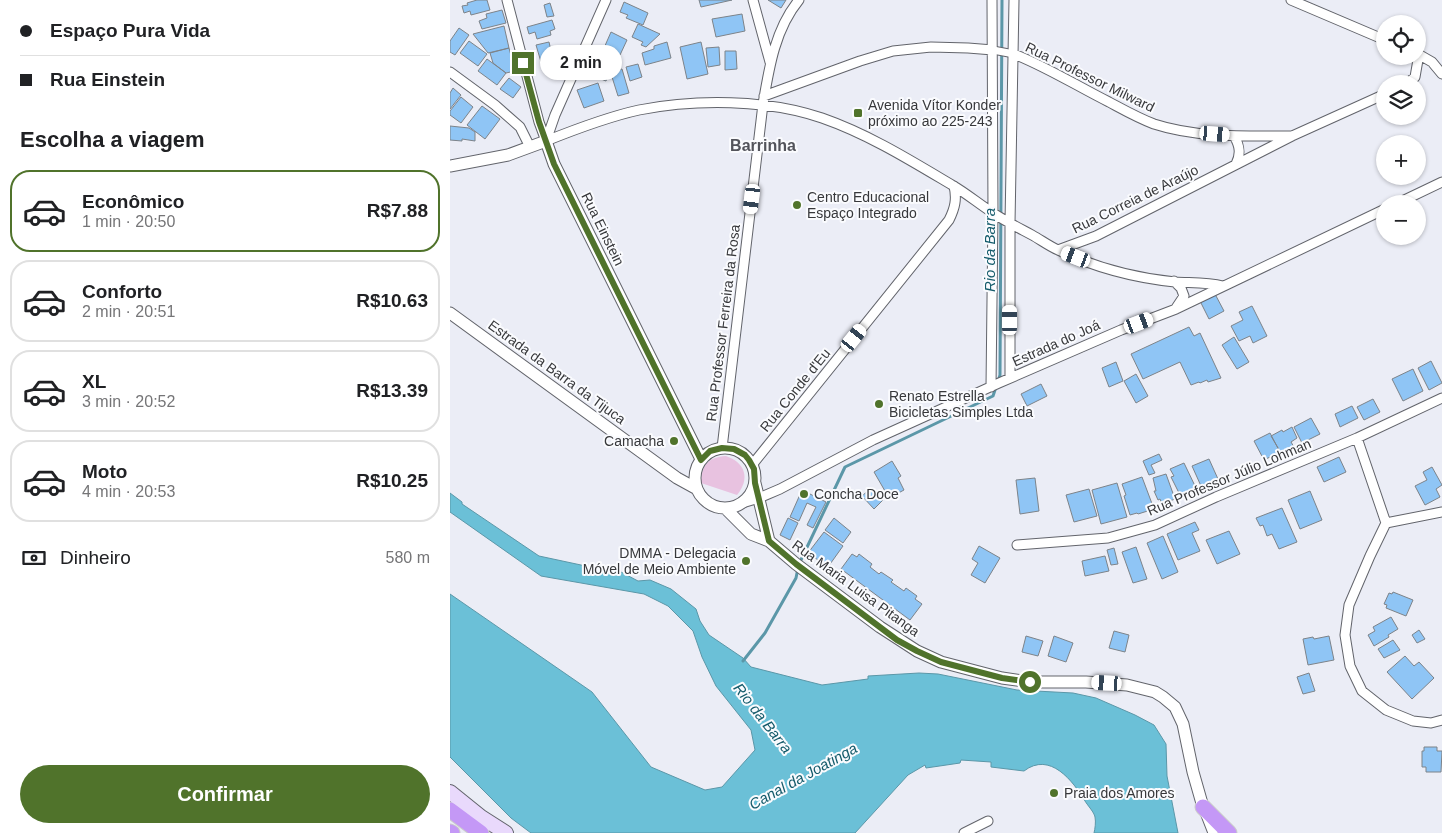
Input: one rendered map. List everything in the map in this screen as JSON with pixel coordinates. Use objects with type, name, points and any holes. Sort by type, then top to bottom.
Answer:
[{"type":"highway","points":[[1203,807],[1229,833]]},
{"type":"highway","points":[[450,810],[481,833]]},
{"type":"main road","points":[[450,792],[506,833]]},
{"type":"street","name":"Rua Einstein","points":[[507,0],[539,122],[558,173],[701,460]]},
{"type":"street","points":[[546,141],[555,115],[606,0]]},
{"type":"street","points":[[753,0],[770,62]]},
{"type":"street","name":"Rua Professor Ferreira da Rosa","points":[[722,448],[763,100],[770,62],[784,24],[799,0]]},
{"type":"street","points":[[992,0],[995,51],[992,386]]},
{"type":"street","points":[[1008,379],[1008,222],[1011,53],[1014,0]]},
{"type":"street","points":[[1291,0],[1376,36]]},
{"type":"street","name":"Rua Professor Milward","points":[[763,100],[860,61],[893,51],[931,47],[968,48],[1011,53],[1046,68],[1128,112],[1152,123],[1172,129],[1234,136],[1292,136]]},
{"type":"street","points":[[1426,59],[1432,62],[1442,74]]},
{"type":"street","points":[[450,72],[495,105],[520,127],[530,148]]},
{"type":"street","name":"Rua Correia de Araújo","points":[[1058,250],[1096,236],[1292,136],[1376,98]]},
{"type":"street","points":[[450,166],[488,159],[530,148],[611,118],[645,109],[668,105],[763,100],[822,118],[874,139],[954,186],[1008,222],[1058,250],[1111,270],[1174,282],[1223,286]]},
{"type":"street","points":[[1234,136],[1240,148],[1236,164]]},
{"type":"street","points":[[1415,195],[1442,182]]},
{"type":"street","name":"Rua Conde d'Eu","points":[[752,465],[949,220],[955,207],[956,196],[954,186]]},
{"type":"street","name":"Estrada do Joá","points":[[738,504],[780,489],[873,440],[1008,379],[1176,308],[1376,213]]},
{"type":"street","points":[[1174,282],[1181,288],[1184,296],[1176,308]]},
{"type":"street","name":"Estrada da Barra da Tijuca","points":[[450,313],[678,478],[697,489]]},
{"type":"street","name":"Rua Professor Júlio Lohman","points":[[1017,545],[1108,538],[1154,525],[1356,438],[1442,398]]},
{"type":"street","points":[[1356,438],[1386,523],[1349,605],[1345,635],[1350,666],[1362,691],[1386,710],[1413,721],[1431,722],[1442,720]]},
{"type":"street","points":[[755,483],[749,496],[738,504],[724,508],[711,505],[706,501],[697,489],[695,474],[701,460],[710,451],[722,448],[740,451],[749,460],[755,474],[755,483],[769,541]]},
{"type":"street","name":"Rua Maria Luisa Pitanga","points":[[724,508],[751,534],[769,541],[799,567],[897,640],[941,662],[1002,678],[1030,682],[1086,682],[1127,685],[1156,692],[1174,707],[1180,715],[1203,807],[1213,833]]},
{"type":"street","points":[[1386,523],[1442,512]]},
{"type":"street","points":[[751,534],[764,523]]},
{"type":"street","points":[[964,833],[988,821]]},
{"type":"shaded area","points":[[726,456],[738,463],[744,472],[744,483],[737,495],[701,483],[702,472],[710,460]]},
{"type":"water","name":"Canal da Joatinga","points":[[450,493],[462,504],[539,556],[597,567],[609,573],[621,572],[638,581],[650,580],[671,589],[696,609],[700,621],[709,635],[743,658],[751,667],[822,685],[868,679],[868,676],[919,673],[938,674],[1017,690],[1073,693],[1096,698],[1135,715],[1154,725],[1166,744],[1167,776],[1178,833],[1094,833],[1095,819],[1092,811],[1067,777],[1052,766],[1043,764],[1024,771],[991,767],[991,762],[961,760],[960,763],[926,768],[925,765],[908,775],[855,833],[531,833],[511,818],[450,757],[450,594],[592,692],[651,767],[705,790],[722,787],[755,750],[751,730],[716,686],[702,657],[693,631],[668,606],[644,594],[541,576],[450,512]]},
{"type":"building","points":[[477,0],[487,0],[490,10],[471,15],[470,11],[464,13],[462,6]]},
{"type":"building","points":[[699,0],[732,0],[701,7]]},
{"type":"building","points":[[768,0],[786,0],[781,8]]},
{"type":"building","points":[[624,2],[648,13],[643,25],[626,18],[628,15],[620,12]]},
{"type":"building","points":[[550,3],[554,16],[547,17],[544,5]]},
{"type":"building","points":[[502,10],[506,23],[482,29],[479,21],[487,18],[486,14]]},
{"type":"building","points":[[742,14],[745,31],[716,37],[712,19]]},
{"type":"building","points":[[552,20],[555,29],[550,31],[551,35],[537,39],[535,32],[529,34],[527,27]]},
{"type":"building","points":[[638,24],[660,34],[646,47],[641,45],[643,42],[632,37]]},
{"type":"building","points":[[504,26],[509,48],[488,53],[473,34]]},
{"type":"building","points":[[459,28],[469,35],[455,55],[450,52],[450,41]]},
{"type":"building","points":[[611,32],[627,40],[620,55],[604,48]]},
{"type":"building","points":[[469,41],[487,54],[478,66],[460,53]]},
{"type":"building","points":[[549,42],[553,59],[541,62],[536,45]]},
{"type":"building","points":[[667,42],[671,58],[645,65],[642,53],[654,49],[654,46]]},
{"type":"building","points":[[701,42],[708,74],[687,79],[680,47]]},
{"type":"building","points":[[719,47],[720,65],[708,67],[706,48]]},
{"type":"building","points":[[509,48],[515,71],[506,73],[493,63],[490,53]]},
{"type":"building","points":[[725,51],[736,51],[737,69],[725,70]]},
{"type":"building","points":[[601,53],[618,60],[606,81],[591,75]]},
{"type":"building","points":[[487,59],[506,73],[497,85],[478,71]]},
{"type":"building","points":[[638,64],[642,77],[630,81],[626,67]]},
{"type":"building","points":[[622,69],[629,93],[618,96],[612,77],[615,76],[614,71]]},
{"type":"building","points":[[509,78],[521,87],[513,98],[500,89]]},
{"type":"building","points":[[598,83],[604,101],[584,108],[577,90]]},
{"type":"building","points":[[453,88],[461,95],[450,109],[450,93]]},
{"type":"building","points":[[461,97],[473,107],[461,123],[450,115],[450,111]]},
{"type":"building","points":[[482,106],[500,119],[485,139],[467,125]]},
{"type":"building","points":[[450,126],[469,128],[475,132],[475,141],[450,140]]},
{"type":"building","points":[[1215,294],[1224,311],[1209,319],[1200,301]]},
{"type":"building","points":[[1252,306],[1267,336],[1253,343],[1250,336],[1239,341],[1231,326],[1243,320],[1239,312]]},
{"type":"building","points":[[1189,327],[1194,336],[1200,333],[1221,378],[1191,385],[1180,362],[1143,379],[1131,354]]},
{"type":"building","points":[[1234,337],[1249,362],[1237,369],[1222,345]]},
{"type":"building","points":[[1431,361],[1442,383],[1429,390],[1418,368]]},
{"type":"building","points":[[1116,362],[1123,381],[1109,387],[1102,368]]},
{"type":"building","points":[[1413,369],[1423,391],[1403,401],[1392,379]]},
{"type":"building","points":[[1136,374],[1148,396],[1136,403],[1124,381]]},
{"type":"building","points":[[1041,384],[1047,396],[1027,406],[1021,394]]},
{"type":"building","points":[[1373,399],[1380,412],[1364,420],[1357,407]]},
{"type":"building","points":[[1352,406],[1358,418],[1340,427],[1335,414]]},
{"type":"building","points":[[1311,418],[1320,434],[1302,443],[1294,427]]},
{"type":"building","points":[[1292,427],[1297,438],[1291,442],[1294,447],[1281,453],[1271,436]]},
{"type":"building","points":[[1270,433],[1280,452],[1264,460],[1254,441]]},
{"type":"building","points":[[1159,454],[1162,460],[1151,465],[1155,473],[1149,475],[1143,461]]},
{"type":"building","points":[[1339,457],[1346,472],[1324,482],[1317,467]]},
{"type":"building","points":[[1209,459],[1218,479],[1201,486],[1192,466]]},
{"type":"building","points":[[892,461],[901,476],[898,478],[904,490],[889,498],[874,472]]},
{"type":"building","points":[[1184,463],[1196,488],[1180,495],[1171,477],[1174,476],[1170,469]]},
{"type":"building","points":[[1432,467],[1442,485],[1436,489],[1440,497],[1425,505],[1415,486],[1427,480],[1423,472]]},
{"type":"building","points":[[1166,474],[1175,499],[1162,504],[1154,491],[1156,491],[1153,478]]},
{"type":"building","points":[[1142,477],[1154,509],[1130,515],[1122,484]]},
{"type":"building","points":[[1035,478],[1039,511],[1020,514],[1016,480]]},
{"type":"building","points":[[1117,483],[1127,517],[1101,524],[1092,490]]},
{"type":"building","points":[[871,488],[883,500],[874,509],[862,496]]},
{"type":"building","points":[[1089,489],[1097,516],[1074,522],[1066,495]]},
{"type":"building","points":[[802,490],[826,502],[813,528],[807,525],[816,507],[807,503],[799,521],[790,517]]},
{"type":"building","points":[[1310,491],[1322,520],[1300,529],[1288,500]]},
{"type":"building","points":[[1282,508],[1297,542],[1279,549],[1272,534],[1267,536],[1263,525],[1260,526],[1256,518]]},
{"type":"building","points":[[788,518],[798,523],[790,540],[780,535]]},
{"type":"building","points":[[834,518],[851,532],[843,543],[825,530]]},
{"type":"building","points":[[1195,522],[1199,530],[1192,533],[1200,551],[1178,560],[1167,534]]},
{"type":"building","points":[[1229,531],[1240,554],[1217,564],[1206,540]]},
{"type":"building","points":[[824,532],[843,546],[828,567],[808,553]]},
{"type":"building","points":[[1163,536],[1178,572],[1162,579],[1147,543]]},
{"type":"building","points":[[979,546],[1000,558],[985,583],[971,575],[978,563],[972,559]]},
{"type":"building","points":[[1136,547],[1147,579],[1133,583],[1122,552]]},
{"type":"building","points":[[1114,548],[1118,564],[1111,565],[1107,550]]},
{"type":"building","points":[[852,554],[857,557],[859,554],[872,564],[870,567],[879,574],[881,572],[904,591],[906,588],[917,596],[915,599],[922,604],[910,620],[841,569]]},
{"type":"building","points":[[1105,556],[1109,571],[1085,576],[1082,561]]},
{"type":"building","points":[[1393,592],[1413,600],[1406,616],[1386,608],[1387,605],[1384,604],[1389,593],[1392,594]]},
{"type":"building","points":[[1391,617],[1398,629],[1374,646],[1368,635],[1375,631],[1373,627]]},
{"type":"building","points":[[1419,630],[1425,639],[1417,643],[1412,635]]},
{"type":"building","points":[[1114,631],[1129,635],[1125,652],[1109,648]]},
{"type":"building","points":[[1026,636],[1043,641],[1038,656],[1022,652]]},
{"type":"building","points":[[1054,636],[1073,643],[1066,662],[1048,656]]},
{"type":"building","points":[[1329,636],[1334,660],[1308,665],[1303,639]]},
{"type":"building","points":[[1393,640],[1400,650],[1384,658],[1378,649]]},
{"type":"building","points":[[1405,656],[1414,666],[1419,662],[1434,678],[1412,699],[1387,672]]},
{"type":"building","points":[[1309,673],[1315,691],[1303,694],[1297,677]]},
{"type":"building","points":[[1424,747],[1437,747],[1437,751],[1442,751],[1441,772],[1426,772],[1426,767],[1422,767],[1422,751],[1424,751]]},
{"type":"waterway","name":"Rio da Barra","points":[[998,382],[1000,375],[1002,0]]},
{"type":"waterway","name":"Rio da Barra","points":[[800,562],[845,467],[993,396],[996,387]]},
{"type":"waterway","name":"Rio da Barra","points":[[743,661],[765,633],[796,578],[798,568]]},
{"type":"place","name":"Avenida Vítor Konder próximo ao 225-243","points":[[858,113]]},
{"type":"place","name":"Centro Educacional Espaço Integrado","points":[[797,205]]},
{"type":"place","name":"Renato Estrella Bicicletas Simples Ltda","points":[[879,404]]},
{"type":"place","name":"Camacha","points":[[674,441]]},
{"type":"place","name":"Concha Doce","points":[[804,494]]},
{"type":"place","name":"DMMA - Delegacia Móvel de Meio Ambiente","points":[[746,561]]},
{"type":"place","name":"Praia dos Amores","points":[[1054,793]]},
{"type":"district","name":"Barrinha","points":[[763,145]]},
{"type":"route","points":[[523,63],[539,122],[554,164],[701,460],[710,451],[722,448],[734,449],[745,455],[754,469],[755,483],[769,541],[839,598],[897,640],[941,662],[1002,678],[1030,682]]}]
